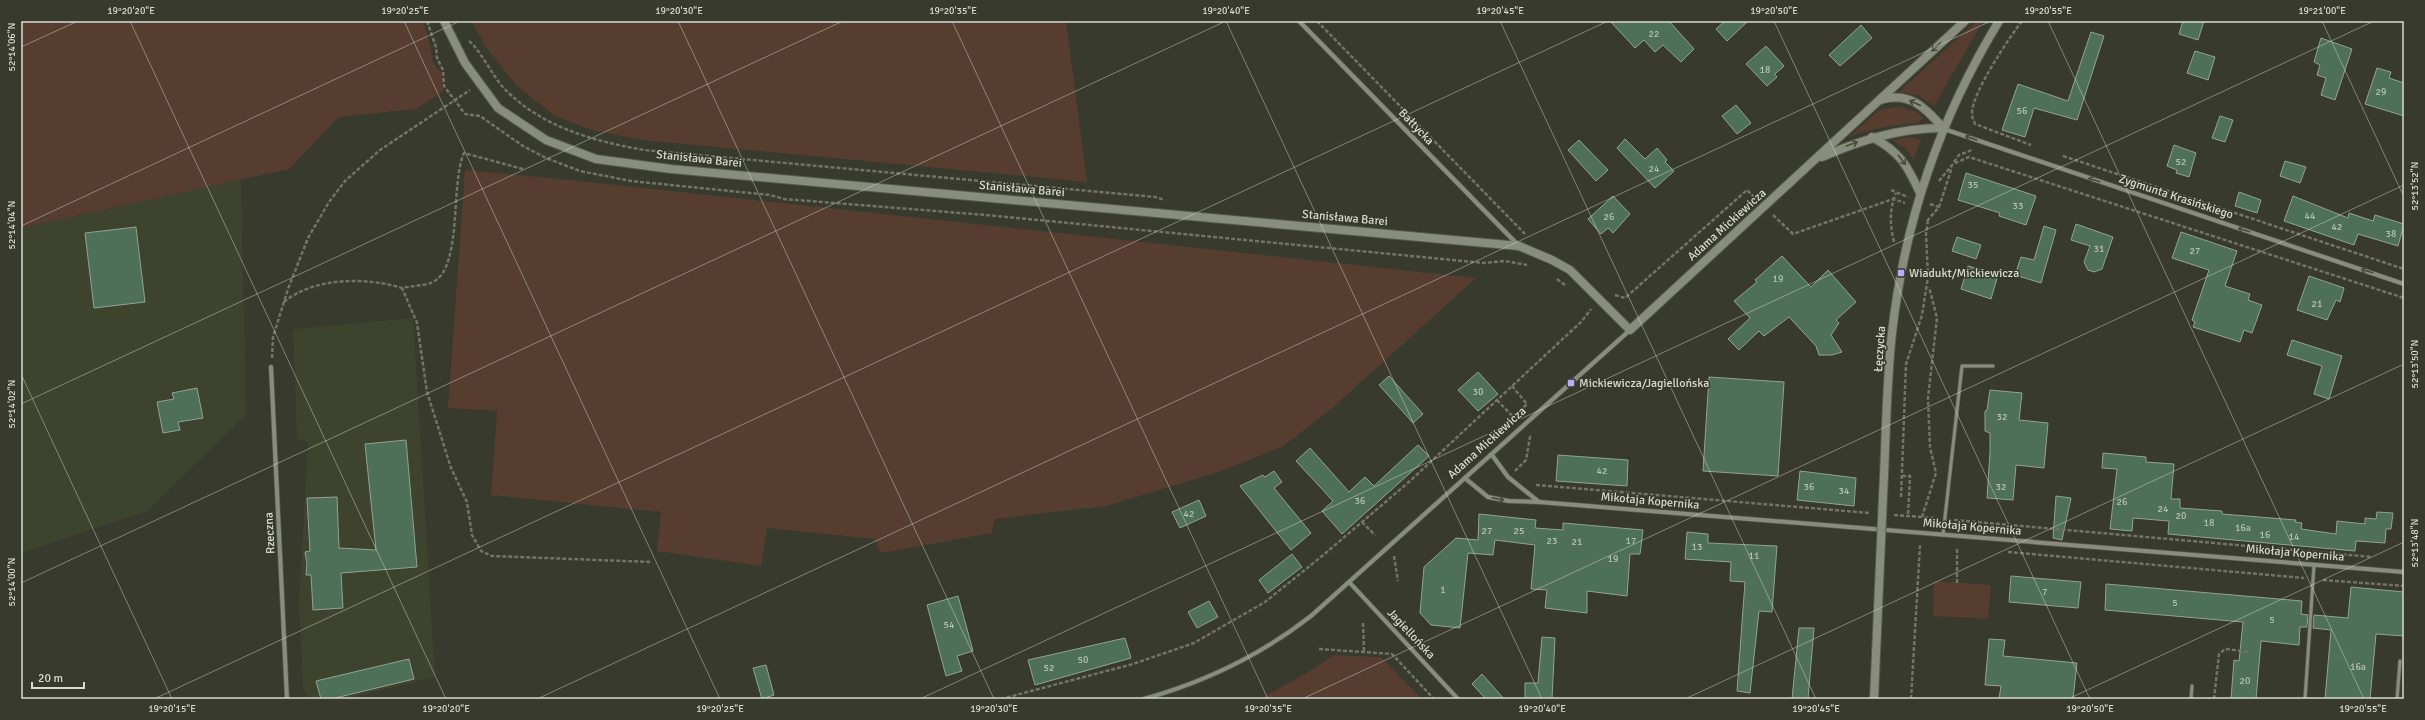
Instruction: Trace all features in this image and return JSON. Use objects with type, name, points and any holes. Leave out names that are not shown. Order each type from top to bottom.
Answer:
[{"type":"street","name":"Stanisława Barei","points":[[444,21],[465,63],[498,108],[546,140],[596,159],[671,169],[1519,246],[1552,260],[1570,270],[1630,330]]},
{"type":"street","name":"Bałtycka","points":[[1299,21],[1519,246]]},
{"type":"street","name":"Adama Mickiewicza","points":[[1144,699],[1186,687],[1244,660],[1292,631],[1350,583],[1466,479],[1764,208],[1877,101],[1965,21]]},
{"type":"street","name":"Łęczycka","points":[[1874,699],[1892,334],[1911,229],[1916,206],[1942,128],[1974,62],[1999,21]]},
{"type":"street","points":[[1877,101],[1899,97],[1912,101],[1927,108],[1942,128]]},
{"type":"street","name":"Adama Mickiewicza","points":[[1816,159],[1872,137],[1899,131],[1942,128]]},
{"type":"street","name":"Zygmunta Krasińskiego","points":[[1942,128],[2404,284]]},
{"type":"street","points":[[1872,137],[1890,146],[1902,158],[1920,193]]},
{"type":"street","name":"Rzeczna","points":[[271,366],[287,699]]},
{"type":"street","points":[[1492,455],[1508,477],[1539,502]]},
{"type":"street","name":"Mikołaja Kopernika","points":[[1466,479],[1488,497],[1509,502],[1539,502],[2404,572]]},
{"type":"street","name":"Jagiellońska","points":[[1350,583],[1458,699]]},
{"type":"lane","points":[[1944,535],[1962,366],[1993,366]]},
{"type":"lane","points":[[2305,699],[2314,565]]},
{"type":"lane","points":[[2397,699],[2400,661]]},
{"type":"lane","points":[[2191,699],[2192,686]]},
{"type":"path","points":[[1316,21],[1528,238],[1508,236]]},
{"type":"path","points":[[2022,21],[1998,56],[1973,103],[1971,114],[1976,124],[2038,148]]},
{"type":"path","points":[[466,39],[471,42],[502,86],[536,114],[571,132],[601,142],[644,150],[1154,197],[1170,202]]},
{"type":"path","points":[[271,366],[273,337],[284,303],[308,238],[329,202],[345,181],[380,150],[480,84]]},
{"type":"path","points":[[1939,182],[1959,155],[1974,149],[1980,135],[1984,133],[1999,138]]},
{"type":"path","points":[[284,303],[295,293],[337,283],[362,281],[387,283],[402,288],[433,282],[441,274],[448,261],[452,244],[458,166],[464,154],[523,169]]},
{"type":"path","points":[[2059,155],[2404,269]]},
{"type":"path","points":[[1911,229],[1928,220],[1939,207],[1953,164],[1969,157],[2404,298]]},
{"type":"path","points":[[1001,699],[1133,664],[1194,643],[1265,602],[1410,481],[1582,321],[1599,298],[1609,290],[1615,296],[1625,298],[1747,190],[1764,208],[1793,234],[1894,199],[1916,206]]},
{"type":"path","points":[[1896,193],[1890,227],[1896,250]]},
{"type":"path","points":[[1902,497],[1906,364],[1922,315],[1926,292],[1928,264],[1926,234],[1934,197]]},
{"type":"path","points":[[1922,517],[1936,473],[1930,447],[1928,398],[1937,318],[1929,287]]},
{"type":"path","points":[[402,288],[419,332],[421,361],[427,392],[451,468],[467,502],[472,535],[481,551],[492,556],[651,562]]},
{"type":"path","points":[[1512,386],[1527,404],[1513,417]]},
{"type":"path","points":[[1902,476],[1910,476],[1908,516]]},
{"type":"path","points":[[1362,522],[1375,536]]},
{"type":"path","points":[[1911,699],[1920,545]]},
{"type":"path","points":[[1957,583],[1958,548]]},
{"type":"path","points":[[1394,556],[1398,581]]},
{"type":"path","points":[[1363,623],[1364,652]]},
{"type":"path","points":[[1319,649],[1392,654],[1434,699]]},
{"type":"path","points":[[2214,699],[2219,654],[2225,650],[2250,652]]},
{"type":"shaded area","points":[[21,21],[423,21],[431,48],[432,61],[442,74],[443,91],[416,109],[339,117],[289,169],[21,228]]},
{"type":"shaded area","points":[[471,21],[1066,21],[1087,182],[642,140],[592,130],[555,116],[516,85],[486,47]]},
{"type":"shaded area","points":[[1977,21],[1983,21],[1934,106],[1918,95],[1899,92]]},
{"type":"shaded area","points":[[1899,106],[1917,112],[1923,118],[1918,123],[1883,127],[1849,137],[1879,110]]},
{"type":"shaded area","points":[[1912,137],[1921,140],[1913,160],[1906,149],[1892,140]]},
{"type":"shaded area","points":[[465,170],[580,181],[1476,278],[1329,411],[1282,447],[1219,472],[1106,506],[995,519],[992,533],[881,553],[874,539],[767,528],[761,566],[657,551],[661,512],[491,495],[497,411],[448,408]]},
{"type":"shaded area","points":[[241,179],[246,415],[147,511],[21,553],[21,228]]},
{"type":"shaded area","points":[[413,318],[435,677],[346,699],[309,699],[303,687],[299,602],[308,442],[297,439],[293,329]]},
{"type":"shaded area","points":[[1934,581],[1991,585],[1988,619],[1933,616]]},
{"type":"shaded area","points":[[1334,655],[1381,657],[1422,699],[1260,699],[1310,671]]},
{"type":"building","points":[[1610,21],[1669,21],[1694,49],[1681,62],[1663,45],[1655,52],[1644,40],[1635,48]]},
{"type":"building","points":[[1725,21],[1748,21],[1727,41],[1716,29]]},
{"type":"building","points":[[2183,21],[2204,21],[2198,40],[2179,34]]},
{"type":"building","points":[[1861,25],[1872,38],[1840,66],[1829,55]]},
{"type":"building","points":[[2091,32],[2104,36],[2077,120],[2034,108],[2025,137],[2002,130],[2018,84],[2068,101]]},
{"type":"building","points":[[2321,38],[2352,49],[2335,100],[2321,95],[2326,78],[2317,75],[2320,65],[2314,62]]},
{"type":"building","points":[[1766,46],[1784,66],[1775,74],[1777,77],[1767,86],[1746,64]]},
{"type":"building","points":[[2195,51],[2215,57],[2208,80],[2187,73]]},
{"type":"building","points":[[2377,68],[2391,72],[2389,78],[2404,83],[2404,116],[2365,104]]},
{"type":"building","points":[[1736,105],[1751,123],[1737,134],[1722,116]]},
{"type":"building","points":[[2220,116],[2233,120],[2225,142],[2212,138]]},
{"type":"building","points":[[1625,139],[1645,159],[1657,148],[1667,160],[1665,162],[1674,171],[1655,188],[1617,148]]},
{"type":"building","points":[[1579,140],[1608,170],[1596,181],[1568,150]]},
{"type":"building","points":[[2174,145],[2196,153],[2189,177],[2176,173],[2177,170],[2167,166]]},
{"type":"building","points":[[2285,161],[2306,167],[2300,183],[2280,176]]},
{"type":"building","points":[[1966,173],[2036,196],[2026,225],[1999,216],[2000,213],[1958,200]]},
{"type":"building","points":[[2239,192],[2261,200],[2257,213],[2235,206]]},
{"type":"building","points":[[1613,196],[1630,214],[1613,233],[1608,228],[1601,234],[1588,219]]},
{"type":"building","points":[[2293,196],[2348,218],[2349,213],[2373,221],[2375,215],[2404,224],[2398,246],[2358,234],[2354,245],[2284,221]]},
{"type":"building","points":[[2076,224],[2113,237],[2102,269],[2094,272],[2088,270],[2084,262],[2090,246],[2071,240]]},
{"type":"building","points":[[2044,226],[2056,230],[2041,283],[2015,275],[2021,257],[2034,260]]},
{"type":"building","points":[[136,227],[145,302],[94,308],[85,233]]},
{"type":"building","points":[[2181,232],[2237,251],[2225,286],[2250,294],[2248,300],[2262,305],[2252,333],[2244,330],[2240,342],[2193,327],[2195,322],[2192,320],[2209,270],[2172,258]]},
{"type":"building","points":[[1957,237],[1981,245],[1976,259],[1952,251]]},
{"type":"building","points":[[1782,256],[1811,287],[1828,270],[1856,302],[1836,320],[1839,323],[1831,335],[1842,352],[1832,355],[1819,355],[1816,346],[1789,317],[1764,336],[1759,331],[1739,350],[1728,339],[1750,318],[1734,301],[1757,282],[1755,280]]},
{"type":"building","points":[[1968,266],[1998,275],[1991,299],[1961,289]]},
{"type":"building","points":[[2309,276],[2344,288],[2340,302],[2336,300],[2327,320],[2297,310]]},
{"type":"building","points":[[2292,340],[2342,356],[2329,399],[2314,394],[2322,366],[2287,355]]},
{"type":"building","points":[[1478,372],[1498,394],[1478,411],[1458,390]]},
{"type":"building","points":[[1389,376],[1423,414],[1413,423],[1379,385]]},
{"type":"building","points":[[1709,377],[1784,382],[1778,476],[1703,471]]},
{"type":"building","points":[[197,388],[203,418],[178,422],[180,430],[163,433],[157,402],[174,399],[172,393]]},
{"type":"building","points":[[1990,390],[2022,393],[2019,420],[2048,423],[2044,468],[2016,465],[2013,500],[1987,498],[1990,433],[1985,431],[1985,411],[1987,410]]},
{"type":"building","points":[[406,440],[417,567],[341,573],[343,608],[313,610],[311,575],[306,575],[307,564],[305,552],[310,551],[307,498],[337,497],[339,548],[376,550],[365,444]]},
{"type":"building","points":[[1418,445],[1429,456],[1342,534],[1322,511],[1333,501],[1296,461],[1310,448],[1349,492],[1365,477],[1374,486]]},
{"type":"building","points":[[2103,453],[2146,457],[2146,462],[2174,464],[2171,499],[2180,499],[2180,508],[2222,511],[2222,514],[2296,520],[2295,522],[2302,523],[2301,529],[2336,534],[2337,521],[2365,524],[2365,518],[2376,519],[2377,512],[2393,513],[2391,529],[2386,529],[2385,543],[2356,541],[2355,551],[2168,534],[2169,521],[2133,518],[2132,531],[2110,529],[2117,469],[2102,468]]},
{"type":"building","points":[[1558,455],[1628,460],[1627,486],[1556,481]]},
{"type":"building","points":[[1274,471],[1282,482],[1274,488],[1311,533],[1291,550],[1240,486],[1263,475],[1265,477]]},
{"type":"building","points":[[1800,471],[1856,478],[1854,506],[1797,500]]},
{"type":"building","points":[[2056,496],[2071,498],[2062,540],[2053,538]]},
{"type":"building","points":[[1199,500],[1206,516],[1180,528],[1172,512]]},
{"type":"building","points":[[1479,514],[1536,520],[1535,528],[1563,530],[1563,523],[1643,530],[1640,554],[1630,554],[1627,596],[1587,591],[1587,613],[1545,608],[1547,590],[1531,589],[1535,545],[1495,540],[1493,555],[1468,553],[1460,628],[1431,625],[1420,613],[1424,567],[1456,538],[1478,540]]},
{"type":"building","points":[[1687,532],[1708,534],[1708,543],[1777,546],[1772,612],[1759,611],[1750,693],[1737,691],[1745,582],[1730,581],[1731,562],[1685,559]]},
{"type":"building","points":[[1292,554],[1302,567],[1268,593],[1259,580]]},
{"type":"building","points":[[2011,576],[2081,582],[2078,608],[2009,602]]},
{"type":"building","points":[[2106,584],[2302,601],[2301,614],[2308,615],[2307,627],[2300,627],[2299,645],[2261,641],[2256,699],[2231,699],[2234,660],[2239,661],[2243,622],[2105,610]]},
{"type":"building","points":[[2351,587],[2404,592],[2404,636],[2376,634],[2370,699],[2325,699],[2331,630],[2313,628],[2314,615],[2348,618]]},
{"type":"building","points":[[958,596],[973,651],[957,656],[962,671],[946,676],[927,605]]},
{"type":"building","points":[[1209,601],[1218,617],[1197,628],[1188,612]]},
{"type":"building","points":[[1799,628],[1814,628],[1808,699],[1792,699]]},
{"type":"building","points":[[1542,637],[1555,638],[1552,699],[1525,699],[1525,683],[1538,683]]},
{"type":"building","points":[[1125,638],[1131,658],[1035,685],[1028,660]]},
{"type":"building","points":[[1989,639],[2005,640],[2003,656],[2077,663],[2073,699],[1999,699],[2001,686],[1985,685]]},
{"type":"building","points":[[409,659],[414,679],[331,699],[321,699],[316,681]]},
{"type":"building","points":[[766,665],[774,695],[762,699],[753,668]]},
{"type":"building","points":[[1482,674],[1504,699],[1486,699],[1472,684]]},
{"type":"place","name":"Wiadukt/Mickiewicza","points":[[1901,273]]},
{"type":"place","name":"Mickiewicza/Jagiellońska","points":[[1571,383]]}]
